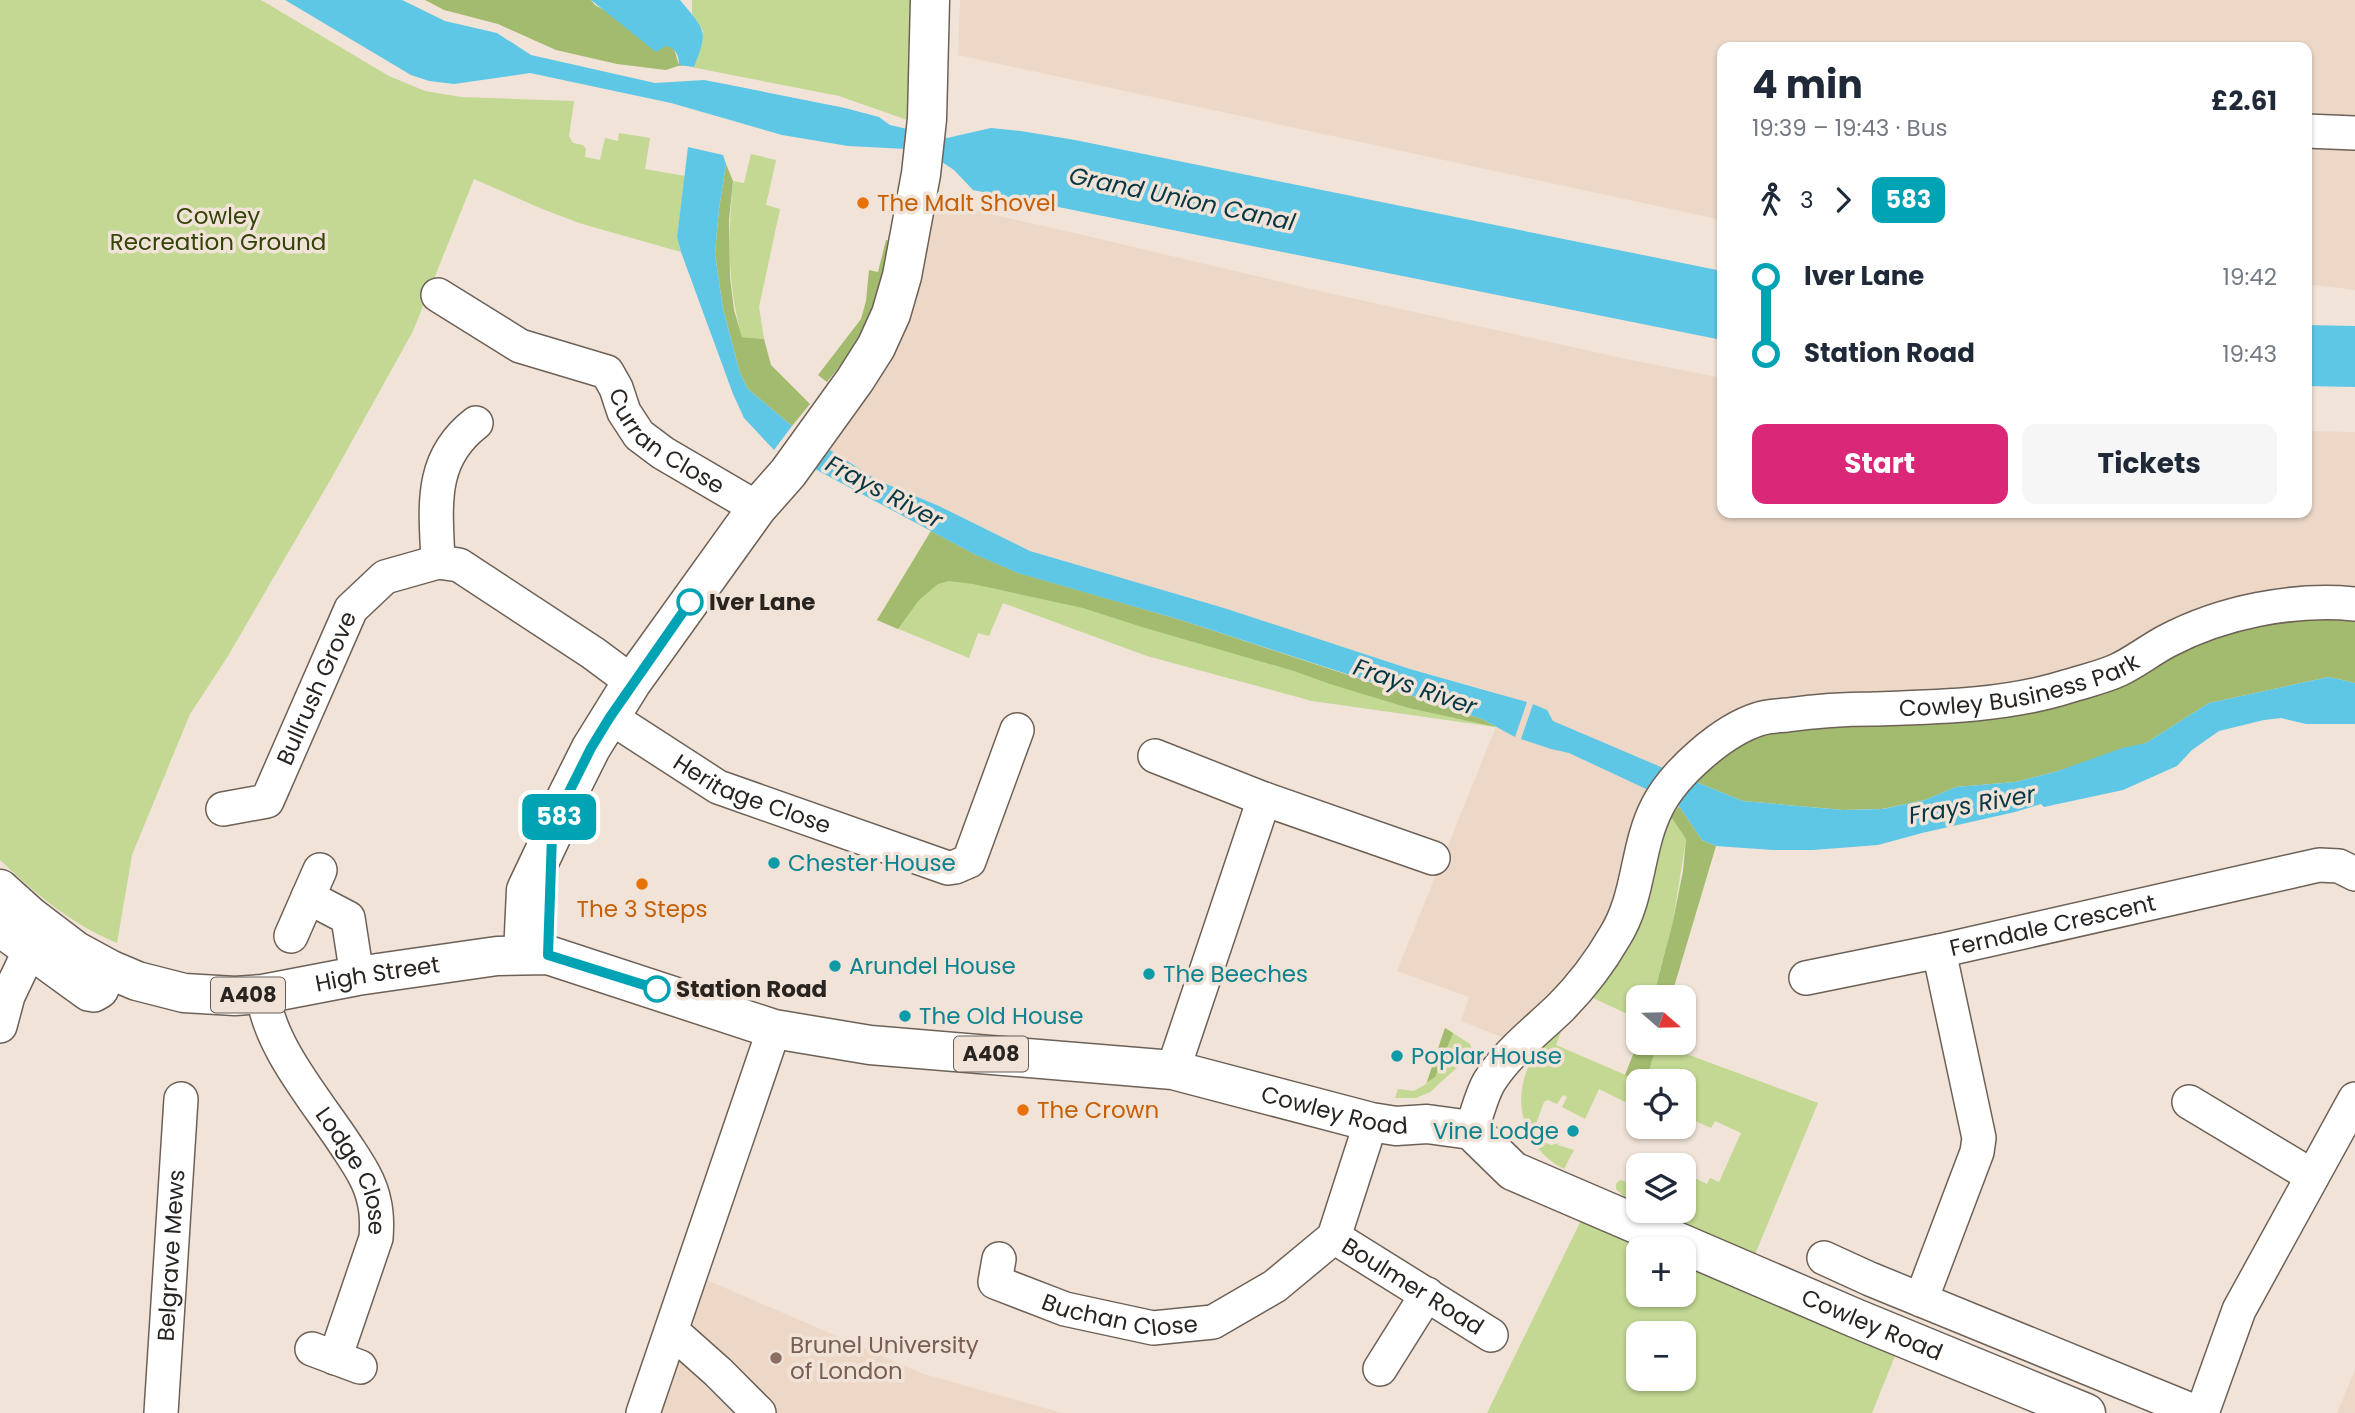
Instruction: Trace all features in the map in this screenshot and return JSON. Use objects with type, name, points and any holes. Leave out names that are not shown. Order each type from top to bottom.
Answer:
[{"type":"main road","points":[[536,955],[552,835],[566,798],[591,748],[632,682],[757,508],[788,472],[855,380],[876,347],[891,314],[902,276],[921,174],[927,119],[930,0]]},
{"type":"main road","name":"High Street","points":[[0,889],[67,944],[111,970],[137,981],[184,993],[263,994],[357,976],[497,956],[536,955],[774,1029]]},
{"type":"main road","name":"Cowley Road","points":[[774,1029],[870,1045],[1173,1070],[1371,1122],[1395,1126],[1427,1124],[1471,1130],[1513,1171],[1855,1318],[2086,1413]]},
{"type":"street","points":[[2312,131],[2355,133]]},
{"type":"street","name":"Curran Close","points":[[438,295],[520,346],[620,367],[616,388],[624,412],[639,435],[663,453],[757,508]]},
{"type":"street","points":[[476,423],[457,442],[441,469],[435,505],[438,562],[459,565],[583,646],[632,682]]},
{"type":"street","name":"Bullrush Grove","points":[[223,809],[267,801],[351,609],[385,577],[438,562]]},
{"type":"street","name":"Cowley Business Park","points":[[1471,1130],[1488,1084],[1499,1069],[1515,1049],[1571,997],[1617,934],[1632,899],[1645,841],[1657,806],[1685,768],[1721,739],[1758,719],[1831,709],[1912,708],[2023,698],[2068,687],[2118,670],[2168,640],[2203,625],[2241,614],[2298,604],[2355,604]]},
{"type":"street","name":"Heritage Close","points":[[610,717],[718,787],[948,868],[969,862],[1017,730]]},
{"type":"street","points":[[1155,757],[1264,799],[1433,858]]},
{"type":"street","points":[[1173,1070],[1264,799]]},
{"type":"street","name":"Ferndale Crescent","points":[[1921,1300],[1977,1152],[1979,1139],[1939,951],[2319,864],[2339,866],[2355,874]]},
{"type":"street","points":[[290,936],[314,883],[348,918],[357,976]]},
{"type":"street","points":[[0,929],[88,994],[94,995],[101,991],[111,970]]},
{"type":"street","points":[[1806,978],[1939,951]]},
{"type":"street","points":[[0,1026],[8,996],[29,952]]},
{"type":"street","name":"Lodge Close","points":[[263,994],[268,1023],[284,1052],[360,1167],[374,1198],[376,1238],[336,1358]]},
{"type":"street","points":[[643,1413],[673,1332],[774,1029]]},
{"type":"street","name":"Belgrave Mews","points":[[161,1413],[181,1099]]},
{"type":"street","points":[[2200,1413],[2239,1310],[2355,1099]]},
{"type":"street","points":[[2189,1102],[2312,1176]]},
{"type":"street","points":[[1334,1237],[1371,1122]]},
{"type":"street","name":"Buchan Close","points":[[999,1259],[995,1282],[1065,1309],[1153,1328],[1213,1322],[1275,1286],[1334,1237]]},
{"type":"street","name":"Boulmer Road","points":[[1334,1237],[1491,1335]]},
{"type":"street","name":"Cowley Road","points":[[1824,1258],[2200,1413]]},
{"type":"street","points":[[1855,1318],[1870,1279]]},
{"type":"street","points":[[1380,1369],[1427,1294]]},
{"type":"street","points":[[673,1332],[759,1413]]},
{"type":"shaded area","points":[[960,0],[2355,0],[2355,290],[2312,285],[2312,42],[1717,42],[1717,219],[958,55]]},
{"type":"shaded area","points":[[926,200],[1315,290],[1717,377],[1717,518],[2312,518],[2312,431],[2355,432],[2355,614],[2129,672],[1761,732],[1668,813],[1649,880],[1517,1043],[1461,1021],[1469,997],[1397,971],[1496,727],[1504,695],[1410,669],[1224,608],[1030,551],[939,506],[877,480],[815,442]]},
{"type":"shaded area","name":"Brunel University of London","points":[[700,1277],[924,1374],[1062,1413],[643,1413]]},
{"type":"shaded area","points":[[2355,1370],[2355,1413],[2337,1413]]},
{"type":"green space","name":"Cowley Recreation Ground","points":[[0,0],[261,0],[389,76],[425,91],[461,97],[574,101],[569,136],[573,143],[583,145],[586,149],[585,157],[600,160],[605,138],[618,141],[619,133],[650,138],[645,169],[685,176],[677,237],[681,252],[579,223],[474,179],[413,331],[228,656],[190,714],[132,855],[117,943],[84,927],[55,907],[0,860]]},
{"type":"green space","points":[[425,0],[591,0],[595,5],[674,49],[679,65],[686,66],[666,70],[617,64],[556,50],[498,24],[444,10]]},
{"type":"green space","points":[[692,0],[918,0],[913,122],[839,96],[686,66],[694,67],[703,31],[692,14]]},
{"type":"green space","points":[[751,154],[776,160],[766,205],[780,209],[759,307],[764,339],[742,337],[731,279],[730,221],[733,181],[744,183]]},
{"type":"green space","points":[[726,164],[733,181],[729,220],[730,277],[734,310],[742,337],[764,339],[771,365],[810,404],[792,426],[748,389],[740,373],[723,309],[715,254]]},
{"type":"green space","points":[[886,240],[892,241],[867,332],[827,382],[818,375],[861,319],[869,270],[878,272]]},
{"type":"green space","points":[[931,531],[974,554],[1482,719],[1496,727],[1312,701],[1147,656],[1003,603],[989,636],[978,633],[969,658],[877,620]]},
{"type":"green space","points":[[931,531],[1018,573],[1181,620],[1482,719],[1496,727],[1409,708],[1083,608],[973,584],[949,581],[938,584],[919,600],[898,629],[877,620]]},
{"type":"green space","points":[[2355,614],[2355,683],[2329,677],[2209,703],[2146,743],[2015,782],[1956,787],[1925,800],[1882,809],[1843,810],[1743,801],[1691,780],[1706,765],[1761,732],[1912,720],[2179,648],[2264,621]]},
{"type":"green space","points":[[1679,806],[1702,840],[1716,846],[1675,985],[1656,985],[1673,921],[1686,839],[1671,817]]},
{"type":"green space","points":[[1668,813],[1686,839],[1673,921],[1656,985],[1626,985],[1626,1013],[1589,996]]},
{"type":"green space","points":[[1445,1028],[1470,1044],[1473,1050],[1471,1055],[1430,1092],[1416,1098],[1395,1098],[1398,1089],[1414,1091],[1426,1084]]},
{"type":"green space","points":[[1445,1028],[1453,1033],[1435,1077],[1427,1082]]},
{"type":"green space","points":[[1561,1032],[1556,1045],[1626,1075],[1625,1102],[1599,1089],[1585,1119],[1562,1107],[1567,1097],[1563,1095],[1557,1104],[1548,1100],[1544,1102],[1534,1129],[1540,1140],[1551,1145],[1559,1143],[1558,1145],[1574,1150],[1564,1169],[1546,1156],[1532,1140],[1524,1121],[1521,1101],[1523,1081],[1531,1062],[1543,1045]]},
{"type":"green space","points":[[1633,1055],[1654,1055],[1650,1069],[1627,1069]]},
{"type":"green space","points":[[1654,1055],[1689,1055],[1818,1103],[1753,1259],[1668,1223],[1696,1223],[1696,1179],[1707,1184],[1710,1178],[1719,1182],[1741,1133],[1715,1121],[1711,1128],[1696,1121],[1696,1069],[1650,1069]]},
{"type":"green space","points":[[1620,1180],[1626,1182],[1626,1199],[1616,1189]]},
{"type":"green space","points":[[1589,1204],[1626,1220],[1626,1223],[1632,1223],[1664,1237],[1626,1237],[1626,1307],[1696,1307],[1696,1251],[1901,1341],[1872,1413],[1487,1413]]},
{"type":"water","name":"Grand Union Canal","points":[[285,0],[402,0],[445,21],[497,33],[531,55],[655,83],[704,80],[845,108],[879,117],[890,125],[947,138],[991,128],[1075,140],[1717,270],[1717,339],[973,190],[954,170],[942,162],[906,149],[848,146],[782,135],[671,103],[530,73],[454,84],[429,81],[411,75]]},
{"type":"water","points":[[591,0],[680,0],[702,31],[702,45],[694,67],[679,65],[676,53],[669,47],[656,52]]},
{"type":"water","points":[[688,147],[723,155],[726,164],[715,254],[723,309],[740,373],[748,389],[792,426],[774,450],[744,418],[681,252],[677,237]]},
{"type":"water","points":[[2312,325],[2355,326],[2355,387],[2312,386]]},
{"type":"water","name":"Frays River","points":[[830,450],[877,480],[939,506],[1030,551],[1224,608],[1410,669],[1527,702],[1515,737],[1482,719],[1356,677],[1181,620],[1018,573],[974,554],[815,469]]},
{"type":"water","name":"Frays River","points":[[2329,677],[2355,683],[2355,724],[2306,724],[2281,718],[2219,731],[2192,750],[2177,766],[2123,790],[2044,807],[2041,804],[1878,845],[1813,850],[1716,846],[1702,840],[1679,806],[1670,800],[1686,778],[1743,801],[1843,810],[1883,809],[1925,800],[1956,787],[2015,782],[2058,771],[2122,748],[2146,743],[2209,703]]},
{"type":"water","points":[[1533,704],[1547,710],[1553,721],[1675,773],[1659,795],[1569,753],[1521,739]]},
{"type":"bus line","name":"583","points":[[657,989],[548,955],[552,835],[566,798],[591,748],[632,682],[690,602]]},
{"type":"place","name":"The Malt Shovel","points":[[863,203]]},
{"type":"place","name":"Iver Lane","points":[[690,602]]},
{"type":"place","name":"Chester House","points":[[774,863]]},
{"type":"place","name":"The 3 Steps","points":[[642,884]]},
{"type":"place","name":"Arundel House","points":[[835,966]]},
{"type":"place","name":"The Beeches","points":[[1149,974]]},
{"type":"place","name":"Station Road","points":[[657,989]]},
{"type":"place","name":"The Old House","points":[[905,1016]]},
{"type":"place","name":"Poplar House","points":[[1397,1056]]},
{"type":"place","name":"The Crown","points":[[1023,1110]]},
{"type":"place","name":"Vine Lodge","points":[[1573,1131]]},
{"type":"place","name":"Brunel University of London","points":[[776,1358]]}]
